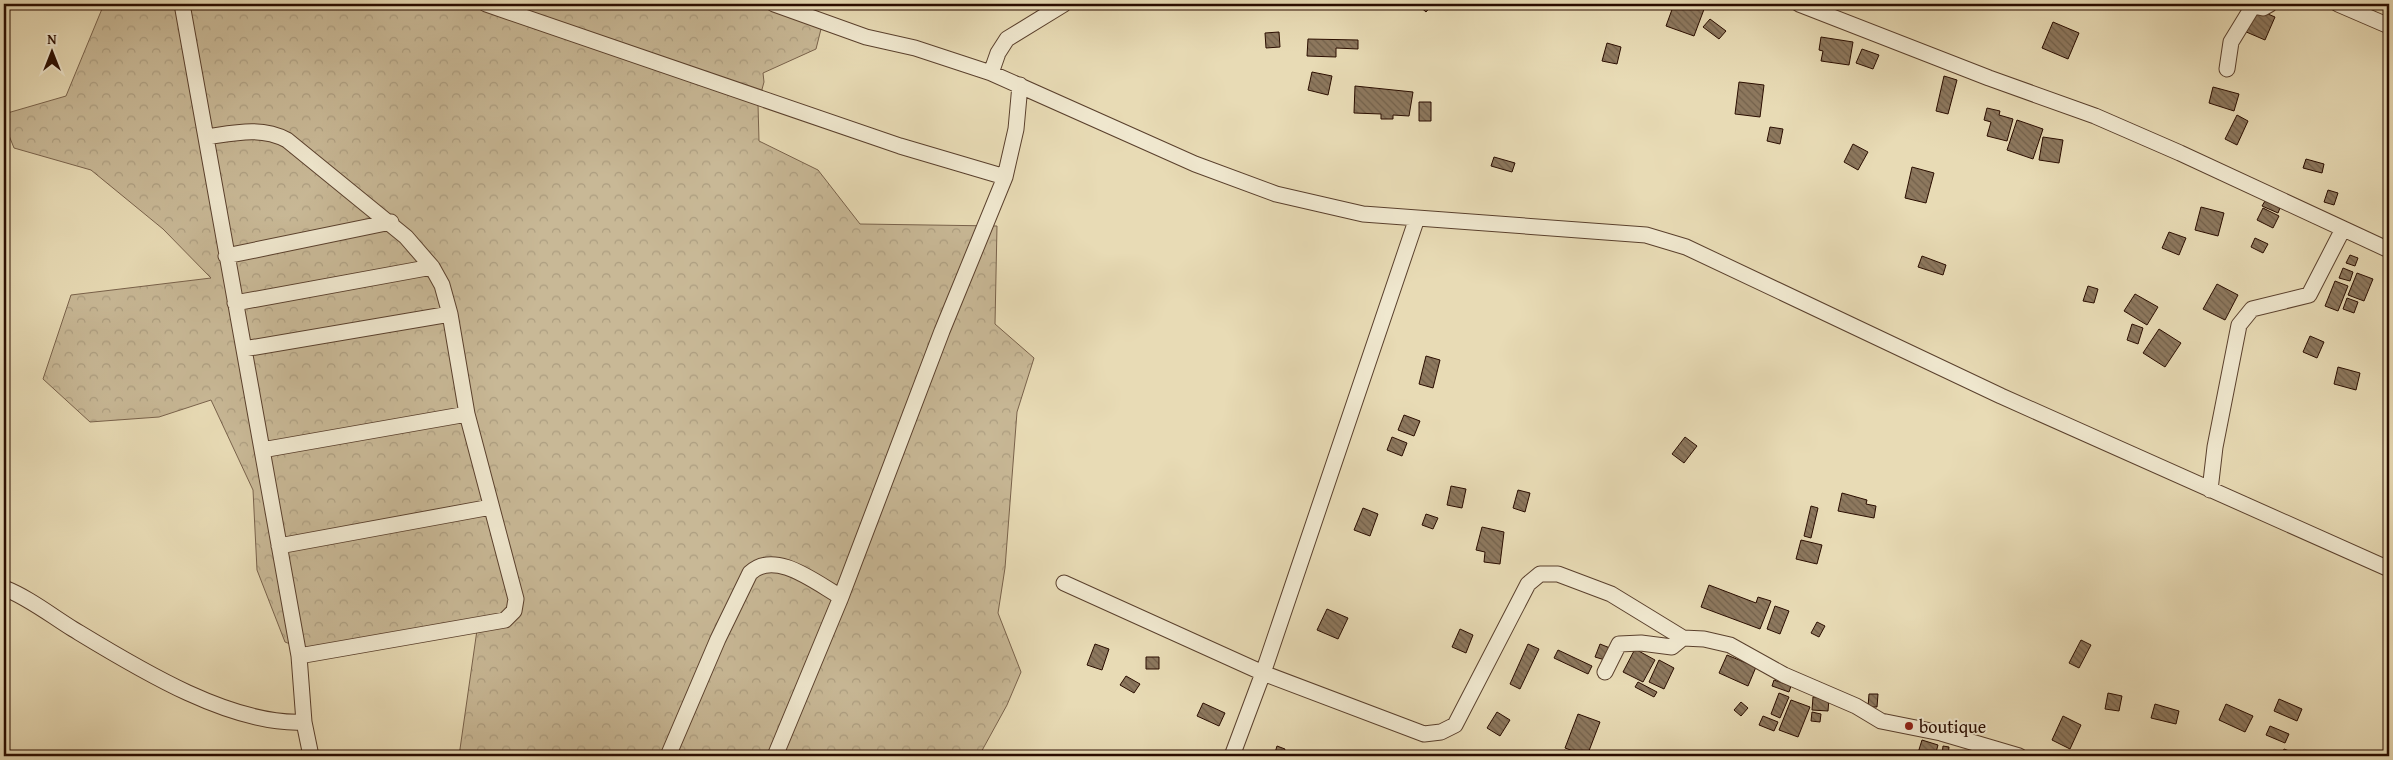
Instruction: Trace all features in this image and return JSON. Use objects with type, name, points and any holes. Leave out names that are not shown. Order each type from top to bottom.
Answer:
[{"type":"street","points":[[182,4],[299,656],[304,722],[311,756]]},
{"type":"street","points":[[486,4],[900,146],[1005,177]]},
{"type":"street","points":[[774,4],[866,37],[915,48],[991,73],[1020,84],[1195,164],[1276,194],[1363,214],[1646,235],[1686,247],[2001,396],[2389,569]]},
{"type":"street","points":[[991,73],[998,53],[1007,39],[1064,4]]},
{"type":"street","points":[[1799,4],[1989,78],[2095,116],[2344,229],[2386,245]]},
{"type":"street","points":[[2226,69],[2230,42],[2247,13],[2253,6],[2263,8],[2270,4]]},
{"type":"street","points":[[2338,4],[2389,26]]},
{"type":"street","points":[[775,756],[841,596],[942,331],[1005,177],[1016,129],[1020,84]]},
{"type":"street","points":[[206,137],[255,131],[277,135],[296,147],[390,222],[432,266],[442,284],[450,314],[467,414],[516,599],[514,611],[506,620],[299,656]]},
{"type":"street","points":[[1232,756],[1263,673],[1417,218]]},
{"type":"street","points":[[226,256],[390,222]]},
{"type":"street","points":[[2210,490],[2215,446],[2239,325],[2252,309],[2308,295],[2344,229]]},
{"type":"street","points":[[235,303],[432,266]]},
{"type":"street","points":[[244,349],[450,314]]},
{"type":"street","points":[[262,450],[467,414]]},
{"type":"street","points":[[279,546],[491,507]]},
{"type":"street","points":[[668,756],[718,639],[750,573],[757,567],[767,563],[782,564],[841,596]]},
{"type":"street","points":[[1064,583],[1263,673],[1424,734],[1440,732],[1455,725],[1528,584],[1540,574],[1558,574],[1611,594],[1683,638],[1704,639],[1730,645],[1784,675],[1882,718],[1941,733],[1980,750],[2020,756]]},
{"type":"street","points":[[4,588],[24,596],[111,652],[173,686],[243,714],[284,723],[304,722]]},
{"type":"street","points":[[1605,672],[1619,644],[1641,643],[1672,647],[1683,638]]},
{"type":"green space","points":[[104,4],[748,4],[792,14],[822,25],[816,49],[763,73],[764,82],[758,104],[759,141],[818,170],[860,224],[997,226],[995,324],[1034,358],[1017,412],[1005,568],[998,613],[1021,672],[1007,705],[979,756],[459,756],[477,630],[326,658],[285,642],[257,570],[253,490],[211,400],[159,417],[90,422],[43,379],[71,295],[211,278],[163,229],[91,170],[14,148],[4,123],[4,114],[66,96]]},
{"type":"building","points":[[1417,4],[1433,4],[1426,12]]},
{"type":"building","points":[[1674,4],[1706,4],[1694,36],[1666,26]]},
{"type":"building","points":[[2254,8],[2275,17],[2265,40],[2244,31]]},
{"type":"building","points":[[1710,19],[1726,31],[1719,39],[1703,27]]},
{"type":"building","points":[[2053,22],[2079,33],[2068,59],[2042,48]]},
{"type":"building","points":[[1279,32],[1280,47],[1266,48],[1265,33]]},
{"type":"building","points":[[1821,37],[1853,42],[1849,65],[1821,61],[1823,51],[1819,50]]},
{"type":"building","points":[[1308,39],[1358,40],[1358,49],[1336,48],[1336,57],[1307,56]]},
{"type":"building","points":[[1607,43],[1621,47],[1617,64],[1602,61]]},
{"type":"building","points":[[1862,49],[1879,55],[1873,69],[1856,63]]},
{"type":"building","points":[[1312,72],[1332,76],[1328,95],[1308,90]]},
{"type":"building","points":[[1944,76],[1957,80],[1948,114],[1936,111]]},
{"type":"building","points":[[1739,82],[1764,85],[1760,117],[1735,114]]},
{"type":"building","points":[[1355,86],[1413,92],[1409,116],[1393,115],[1393,119],[1381,119],[1381,114],[1354,113]]},
{"type":"building","points":[[2213,87],[2239,94],[2234,111],[2209,103]]},
{"type":"building","points":[[1419,102],[1431,102],[1431,121],[1419,121]]},
{"type":"building","points":[[1987,108],[2000,111],[1999,115],[2013,119],[2007,141],[1987,136],[1991,122],[1984,120]]},
{"type":"building","points":[[2237,115],[2248,121],[2237,145],[2225,139]]},
{"type":"building","points":[[2017,120],[2043,129],[2033,159],[2007,150]]},
{"type":"building","points":[[1770,127],[1783,129],[1780,144],[1767,141]]},
{"type":"building","points":[[2043,137],[2063,140],[2059,163],[2039,160]]},
{"type":"building","points":[[1853,144],[1868,152],[1858,170],[1844,162]]},
{"type":"building","points":[[1494,157],[1515,163],[1512,172],[1491,166]]},
{"type":"building","points":[[2306,159],[2324,164],[2322,173],[2303,168]]},
{"type":"building","points":[[1912,167],[1934,173],[1926,203],[1905,198]]},
{"type":"building","points":[[2328,190],[2338,193],[2334,205],[2324,202]]},
{"type":"building","points":[[2265,201],[2280,208],[2278,213],[2262,206]]},
{"type":"building","points":[[2201,207],[2224,213],[2218,236],[2195,230]]},
{"type":"building","points":[[2263,208],[2279,216],[2273,228],[2257,220]]},
{"type":"building","points":[[2169,232],[2186,238],[2179,255],[2162,248]]},
{"type":"building","points":[[2255,238],[2268,244],[2263,253],[2251,247]]},
{"type":"building","points":[[2350,255],[2358,258],[2355,266],[2346,263]]},
{"type":"building","points":[[1922,256],[1946,265],[1943,275],[1918,267]]},
{"type":"building","points":[[2343,268],[2353,272],[2350,281],[2339,278]]},
{"type":"building","points":[[2357,273],[2373,279],[2364,301],[2348,295]]},
{"type":"building","points":[[2335,281],[2348,286],[2338,311],[2325,306]]},
{"type":"building","points":[[2217,284],[2238,295],[2225,320],[2203,309]]},
{"type":"building","points":[[2088,286],[2098,289],[2094,303],[2083,301]]},
{"type":"building","points":[[2135,294],[2158,307],[2147,325],[2124,311]]},
{"type":"building","points":[[2347,298],[2358,302],[2354,313],[2343,309]]},
{"type":"building","points":[[2132,324],[2143,328],[2138,344],[2127,340]]},
{"type":"building","points":[[2159,329],[2181,343],[2165,367],[2143,353]]},
{"type":"building","points":[[2310,336],[2324,342],[2317,358],[2303,352]]},
{"type":"building","points":[[1426,356],[1440,360],[1433,388],[1419,384]]},
{"type":"building","points":[[2338,367],[2360,373],[2356,390],[2334,384]]},
{"type":"building","points":[[1404,415],[1420,421],[1414,436],[1398,430]]},
{"type":"building","points":[[1392,437],[1407,443],[1402,456],[1387,450]]},
{"type":"building","points":[[1685,437],[1697,446],[1684,463],[1672,454]]},
{"type":"building","points":[[1451,486],[1466,489],[1462,508],[1447,505]]},
{"type":"building","points":[[1518,490],[1530,493],[1525,512],[1513,508]]},
{"type":"building","points":[[1842,493],[1867,500],[1866,504],[1876,506],[1874,518],[1838,511]]},
{"type":"building","points":[[1811,506],[1818,508],[1811,538],[1804,536]]},
{"type":"building","points":[[1363,508],[1378,514],[1370,536],[1354,530]]},
{"type":"building","points":[[1426,514],[1438,518],[1433,529],[1422,525]]},
{"type":"building","points":[[1482,527],[1504,532],[1500,564],[1484,562],[1485,552],[1476,550]]},
{"type":"building","points":[[1801,540],[1822,545],[1817,564],[1796,559]]},
{"type":"building","points":[[1709,585],[1756,603],[1758,597],[1771,601],[1760,629],[1701,607]]},
{"type":"building","points":[[1775,606],[1789,611],[1780,634],[1767,629]]},
{"type":"building","points":[[1327,609],[1348,618],[1338,639],[1317,630]]},
{"type":"building","points":[[1817,622],[1825,626],[1819,637],[1811,633]]},
{"type":"building","points":[[1460,629],[1473,635],[1466,653],[1452,647]]},
{"type":"building","points":[[2081,640],[2091,645],[2079,668],[2069,663]]},
{"type":"building","points":[[1095,644],[1109,649],[1102,670],[1087,665]]},
{"type":"building","points":[[1528,644],[1539,649],[1520,689],[1510,684]]},
{"type":"building","points":[[1600,644],[1610,648],[1605,660],[1595,657]]},
{"type":"building","points":[[1635,649],[1655,660],[1643,682],[1623,672]]},
{"type":"building","points":[[1558,650],[1592,666],[1588,674],[1554,658]]},
{"type":"building","points":[[1727,655],[1756,667],[1748,686],[1719,673]]},
{"type":"building","points":[[1146,657],[1159,657],[1159,669],[1146,669]]},
{"type":"building","points":[[1659,660],[1674,668],[1664,689],[1649,682]]},
{"type":"building","points":[[1126,676],[1140,684],[1134,693],[1120,685]]},
{"type":"building","points":[[1774,680],[1791,686],[1789,692],[1772,686]]},
{"type":"building","points":[[1638,682],[1657,692],[1654,697],[1635,687]]},
{"type":"building","points":[[1779,693],[1789,697],[1780,718],[1771,714]]},
{"type":"building","points":[[2108,693],[2122,696],[2119,711],[2105,709]]},
{"type":"building","points":[[1869,694],[1878,694],[1877,707],[1868,707]]},
{"type":"building","points":[[1813,697],[1829,698],[1828,711],[1812,710]]},
{"type":"building","points":[[2279,699],[2302,709],[2297,721],[2274,711]]},
{"type":"building","points":[[1791,700],[1810,707],[1798,737],[1779,730]]},
{"type":"building","points":[[1741,702],[1748,708],[1741,716],[1734,710]]},
{"type":"building","points":[[1203,703],[1225,713],[1219,726],[1197,716]]},
{"type":"building","points":[[2155,704],[2179,711],[2176,724],[2151,718]]},
{"type":"building","points":[[2226,704],[2253,716],[2245,732],[2219,720]]},
{"type":"building","points":[[1497,712],[1510,720],[1500,736],[1487,728]]},
{"type":"building","points":[[1812,712],[1821,714],[1820,722],[1811,721]]},
{"type":"building","points":[[1578,714],[1600,722],[1587,756],[1565,748]]},
{"type":"building","points":[[1763,716],[1778,722],[1774,731],[1759,725]]},
{"type":"building","points":[[2063,716],[2081,725],[2070,749],[2052,740]]},
{"type":"building","points":[[2270,726],[2289,734],[2285,743],[2266,735]]},
{"type":"building","points":[[1922,740],[1938,745],[1935,756],[1917,756]]},
{"type":"building","points":[[1277,746],[1285,749],[1283,756],[1274,756]]},
{"type":"building","points":[[1943,746],[1949,747],[1948,756],[1942,755]]},
{"type":"building","points":[[2284,749],[2302,756],[2281,756]]},
{"type":"building","points":[[1564,750],[1578,756],[1561,756]]},
{"type":"place","name":"boutique","points":[[1909,726]]}]
